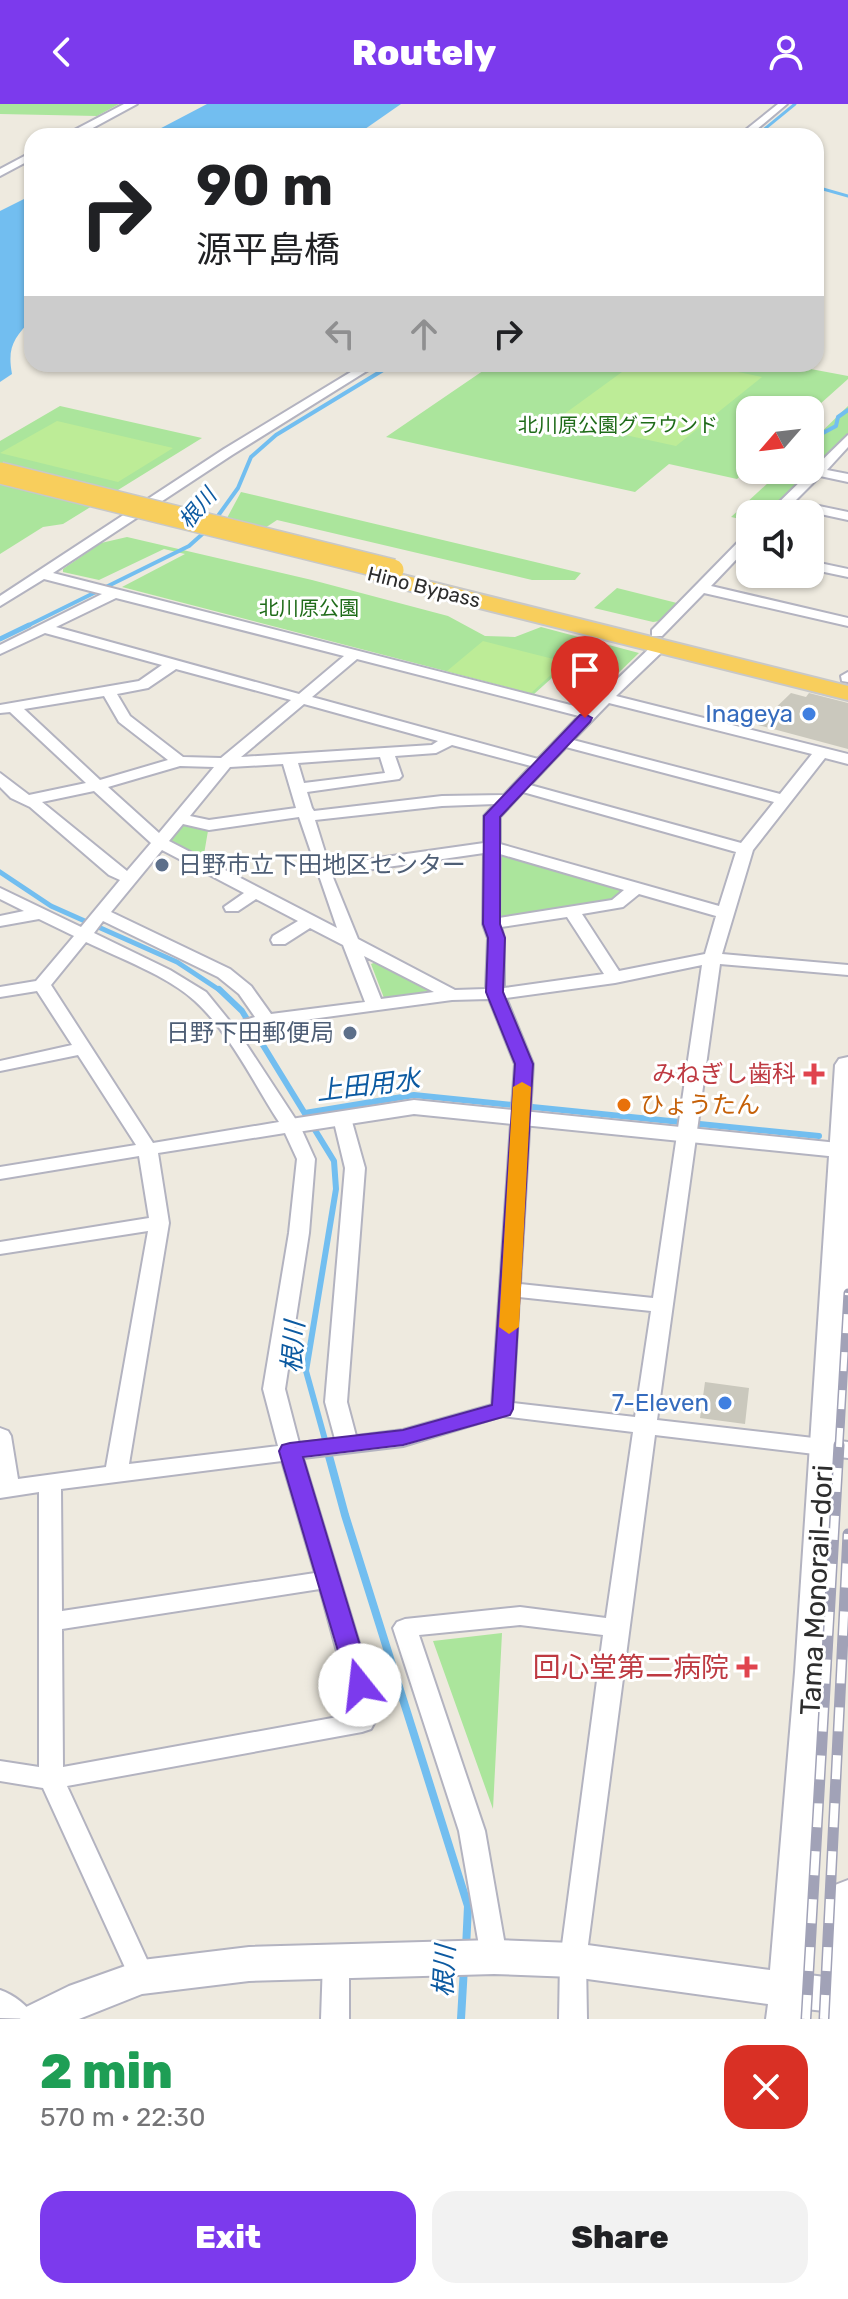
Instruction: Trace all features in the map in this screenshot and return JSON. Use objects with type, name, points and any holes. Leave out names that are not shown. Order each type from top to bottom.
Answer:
[{"type":"highway","name":"Hino Bypass","points":[[0,473],[388,574]]},
{"type":"highway","name":"Hino Bypass","points":[[0,482],[658,639],[848,681]]},
{"type":"main road","name":"Tama Monorail-dori","points":[[787,2004],[812,1672],[836,1448],[848,1065]]},
{"type":"main road","points":[[40,2019],[83,1998],[142,1977],[249,1964],[486,1957],[573,1960],[787,2004],[845,2005],[848,1896]]},
{"type":"street","points":[[85,128],[132,104]]},
{"type":"street","points":[[753,128],[783,104]]},
{"type":"street","points":[[0,173],[24,160]]},
{"type":"street","points":[[0,602],[359,372]]},
{"type":"street","points":[[824,465],[848,439]]},
{"type":"street","points":[[824,473],[848,478]]},
{"type":"street","points":[[786,500],[804,484]]},
{"type":"street","points":[[824,511],[848,516]]},
{"type":"street","points":[[502,1409],[512,1290],[524,1064],[495,992],[496,938],[491,924],[492,816],[607,698],[702,588],[736,556]]},
{"type":"street","points":[[824,568],[848,573]]},
{"type":"street","points":[[40,574],[590,714]]},
{"type":"street","points":[[702,588],[848,622]]},
{"type":"street","points":[[0,650],[114,591]]},
{"type":"street","points":[[43,628],[543,765]]},
{"type":"street","points":[[0,992],[42,985],[225,763],[356,653]]},
{"type":"street","points":[[7,708],[143,685],[173,664]]},
{"type":"street","points":[[108,690],[124,719],[179,761]]},
{"type":"street","points":[[607,698],[848,759]]},
{"type":"street","points":[[7,708],[99,785],[160,843],[452,995]]},
{"type":"street","points":[[28,800],[99,785],[179,761],[225,763],[436,749],[452,738]]},
{"type":"street","points":[[564,742],[784,800]]},
{"type":"street","points":[[573,2019],[573,1960],[616,1628],[712,958],[745,849],[822,752]]},
{"type":"street","points":[[299,788],[394,776],[386,753]]},
{"type":"street","points":[[289,758],[323,871],[375,1006]]},
{"type":"street","points":[[0,778],[16,795],[28,800],[115,872],[130,878]]},
{"type":"street","points":[[522,787],[745,849]]},
{"type":"street","points":[[179,818],[209,825],[442,801],[509,799]]},
{"type":"street","points":[[323,871],[492,847],[725,913]]},
{"type":"street","points":[[491,924],[617,904],[637,887]]},
{"type":"street","points":[[0,893],[37,914],[92,925],[224,973],[245,990],[266,1020]]},
{"type":"street","points":[[232,907],[255,893]]},
{"type":"street","points":[[572,911],[615,978]]},
{"type":"street","points":[[0,921],[37,914]]},
{"type":"street","points":[[279,940],[310,921]]},
{"type":"street","points":[[0,1771],[51,1779],[362,1722],[368,1712],[298,1450],[274,1389],[299,1233],[306,1159],[291,1126],[210,1006],[189,988],[92,925]]},
{"type":"street","points":[[228,1030],[266,1020],[452,995],[514,993],[615,978],[712,958],[848,970]]},
{"type":"street","points":[[42,985],[80,1049],[148,1150],[159,1223],[116,1473]]},
{"type":"street","points":[[0,1066],[80,1049]]},
{"type":"street","points":[[3,1166],[148,1150],[414,1107],[520,1110],[690,1127],[846,1151]]},
{"type":"street","points":[[342,1118],[355,1168],[336,1402],[343,1446]]},
{"type":"street","points":[[0,1248],[159,1223]]},
{"type":"street","points":[[512,1290],[660,1305]]},
{"type":"street","points":[[0,1436],[4,1489],[403,1438],[502,1409],[836,1448]]},
{"type":"street","points":[[50,1484],[51,1779],[142,1977]]},
{"type":"street","points":[[51,1622],[330,1579]]},
{"type":"street","points":[[486,1957],[479,1861],[472,1831],[405,1628],[520,1616],[616,1628]]},
{"type":"street","points":[[335,2019],[336,1961]]},
{"type":"street","points":[[0,2002],[21,2019]]},
{"type":"green space","points":[[0,104],[119,104],[97,116],[0,114]]},
{"type":"green space","name":"北川原公園グラウンド","points":[[481,372],[824,372],[848,376],[824,400],[824,396],[736,396],[736,479],[669,464],[635,492],[386,437]]},
{"type":"green space","points":[[622,372],[738,372],[762,377],[676,446],[556,420]]},
{"type":"green space","points":[[60,406],[202,438],[63,524],[43,527],[0,554],[0,441]]},
{"type":"green space","points":[[848,406],[848,434],[824,457],[824,429]]},
{"type":"green space","points":[[57,421],[173,448],[118,482],[0,453]]},
{"type":"green space","points":[[767,484],[797,484],[780,500],[749,500]]},
{"type":"green space","name":"北川原公園","points":[[241,492],[581,573],[575,580],[532,580],[277,520],[265,528],[227,518]]},
{"type":"green space","name":"北川原公園","points":[[127,537],[312,580],[448,616],[485,636],[515,637],[541,627],[639,653],[611,680],[563,668],[534,694],[122,587],[185,554],[164,549],[99,580],[63,572],[101,543]]},
{"type":"green space","points":[[617,588],[677,603],[660,621],[653,622],[594,608]]},
{"type":"green space","points":[[483,641],[565,662],[531,693],[447,671]]},
{"type":"green space","points":[[179,818],[209,825],[203,860],[160,843]]},
{"type":"green space","points":[[492,847],[637,887],[617,904],[491,924]]},
{"type":"green space","points":[[376,962],[430,991],[384,998],[371,964]]},
{"type":"green space","points":[[502,1633],[493,1809],[433,1641]]},
{"type":"water","points":[[207,104],[401,104],[366,128],[161,128]]},
{"type":"water","points":[[24,199],[24,328],[11,350],[12,374],[0,382],[0,211]]},
{"type":"building","name":"Inageya","points":[[791,693],[806,697],[809,693],[848,703],[848,749],[758,725]]},
{"type":"building","name":"7-Eleven","points":[[705,1382],[749,1388],[745,1424],[700,1418]]},
{"type":"waterway","name":"根川","points":[[766,128],[795,104]]},
{"type":"waterway","points":[[824,189],[848,196]]},
{"type":"waterway","name":"根川","points":[[215,520],[238,488],[251,457],[276,435],[380,372]]},
{"type":"waterway","points":[[824,432],[836,426],[838,417],[848,410]]},
{"type":"waterway","name":"根川","points":[[25,627],[189,546],[208,529]]},
{"type":"waterway","name":"根川","points":[[0,639],[29,625]]},
{"type":"waterway","name":"根川","points":[[0,872],[51,906],[177,962],[221,991]]},
{"type":"waterway","name":"根川","points":[[219,989],[242,1011],[334,1161],[336,1189],[306,1371],[327,1447]]},
{"type":"waterway","name":"上田用水","points":[[305,1113],[414,1095],[819,1136]]},
{"type":"waterway","name":"根川","points":[[326,1445],[345,1515],[468,1906],[466,1948]]},
{"type":"waterway","name":"根川","points":[[461,2019],[464,1967]]},
{"type":"railway","points":[[839,1447],[848,1293]]},
{"type":"railway","points":[[806,2019],[839,1445]]},
{"type":"railway","points":[[824,2019],[848,1534]]},
{"type":"slow traffic","points":[[509,1327],[522,1087]]},
{"type":"place","name":"Inageya","points":[[809,714]]},
{"type":"place","name":"日野市立下田地区センター","points":[[162,865]]},
{"type":"place","name":"日野下田郵便局","points":[[350,1033]]},
{"type":"place","name":"みねぎし歯科","points":[[814,1074]]},
{"type":"place","name":"ひょうたん","points":[[624,1105]]},
{"type":"place","name":"7-Eleven","points":[[725,1403]]},
{"type":"place","name":"回心堂第二病院","points":[[747,1667]]},
{"type":"route","points":[[360,1685],[290,1451],[403,1438],[502,1409],[512,1290],[524,1064],[495,992],[496,938],[491,924],[492,816],[585,718]]}]
